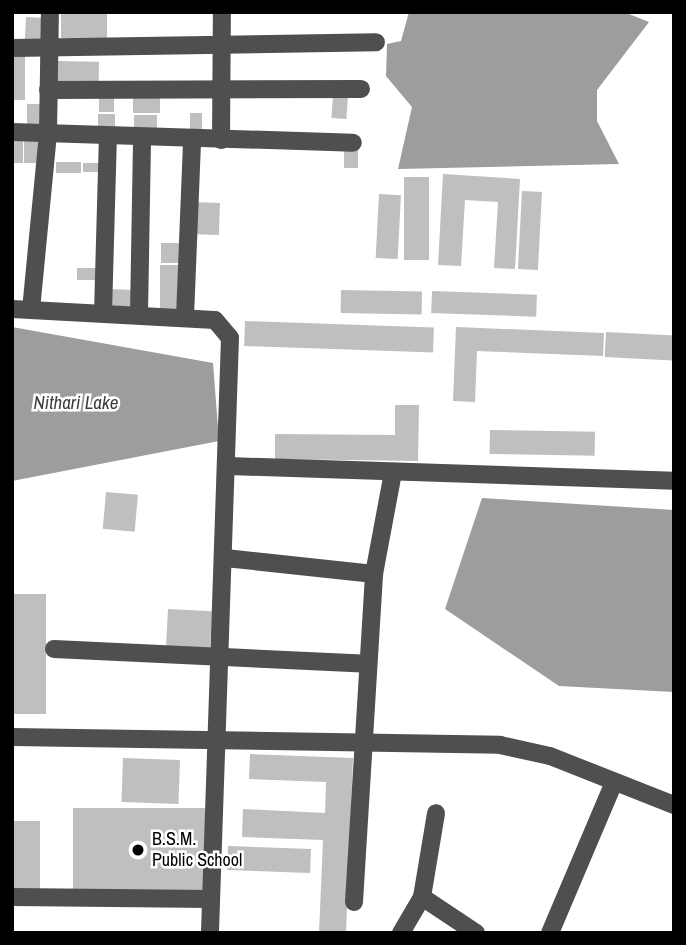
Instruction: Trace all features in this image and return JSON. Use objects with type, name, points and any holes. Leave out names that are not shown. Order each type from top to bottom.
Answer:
[{"type":"street","points":[[31,310],[48,134],[50,12]]},
{"type":"street","points":[[221,140],[224,89],[222,12]]},
{"type":"street","points":[[12,48],[50,50],[223,41],[376,42]]},
{"type":"street","points":[[48,90],[361,89]]},
{"type":"street","points":[[12,132],[108,138],[353,143]]},
{"type":"street","points":[[103,313],[108,138]]},
{"type":"street","points":[[139,314],[142,138]]},
{"type":"street","points":[[185,317],[192,140]]},
{"type":"street","points":[[12,309],[215,320],[230,338],[229,467],[210,933]]},
{"type":"street","points":[[229,467],[674,481]]},
{"type":"street","points":[[354,902],[359,745],[374,574],[393,472]]},
{"type":"street","points":[[225,558],[374,574]]},
{"type":"street","points":[[54,649],[367,664]]},
{"type":"street","points":[[12,737],[529,749],[674,805]]},
{"type":"street","points":[[550,933],[614,782]]},
{"type":"street","points":[[401,933],[422,898],[436,813]]},
{"type":"street","points":[[12,897],[211,899]]},
{"type":"street","points":[[422,898],[476,933]]},
{"type":"water","points":[[409,12],[624,12],[649,22],[597,90],[597,121],[619,164],[398,169],[412,107],[386,76],[387,44],[401,41]]},
{"type":"water","name":"Nithari Lake","points":[[12,327],[213,363],[219,441],[12,481]]},
{"type":"water","points":[[482,498],[674,510],[674,692],[559,686],[445,609]]},
{"type":"building","points":[[61,13],[107,13],[107,38],[61,38]]},
{"type":"building","points":[[26,17],[46,18],[45,45],[25,44]]},
{"type":"building","points":[[12,56],[25,56],[25,100],[12,100]]},
{"type":"building","points":[[57,61],[99,62],[99,85],[57,84]]},
{"type":"building","points":[[133,91],[160,91],[160,113],[133,113]]},
{"type":"building","points":[[99,92],[114,92],[114,112],[99,112]]},
{"type":"building","points":[[333,95],[348,96],[346,119],[331,118]]},
{"type":"building","points":[[27,104],[44,104],[44,130],[27,130]]},
{"type":"building","points":[[190,113],[202,113],[202,135],[190,135]]},
{"type":"building","points":[[98,114],[115,114],[115,136],[98,136]]},
{"type":"building","points":[[134,115],[157,115],[157,136],[134,136]]},
{"type":"building","points":[[12,137],[23,137],[23,163],[12,163]]},
{"type":"building","points":[[24,137],[41,137],[41,163],[24,163]]},
{"type":"building","points":[[344,148],[358,148],[358,168],[344,168]]},
{"type":"building","points":[[56,162],[81,162],[81,173],[56,173]]},
{"type":"building","points":[[83,163],[102,163],[102,172],[83,172]]},
{"type":"building","points":[[443,174],[520,179],[515,269],[494,268],[498,202],[465,200],[461,266],[438,265]]},
{"type":"building","points":[[404,177],[429,177],[429,260],[404,260]]},
{"type":"building","points":[[522,191],[542,192],[538,270],[518,269]]},
{"type":"building","points":[[379,194],[401,195],[398,259],[376,258]]},
{"type":"building","points":[[192,202],[220,203],[219,235],[191,234]]},
{"type":"building","points":[[161,243],[185,243],[185,263],[161,263]]},
{"type":"building","points":[[160,265],[182,265],[182,311],[160,311]]},
{"type":"building","points":[[77,268],[102,268],[102,280],[77,280]]},
{"type":"building","points":[[109,289],[136,290],[135,310],[108,309]]},
{"type":"building","points":[[341,290],[422,291],[422,314],[341,313]]},
{"type":"building","points":[[432,291],[537,295],[536,317],[431,313]]},
{"type":"building","points":[[245,321],[434,328],[433,353],[244,346]]},
{"type":"building","points":[[456,327],[604,333],[603,356],[477,351],[475,402],[453,401]]},
{"type":"building","points":[[606,332],[674,336],[673,361],[605,357]]},
{"type":"building","points":[[395,405],[419,405],[418,461],[275,459],[275,434],[395,435]]},
{"type":"building","points":[[490,430],[595,432],[595,456],[490,454]]},
{"type":"building","points":[[106,492],[138,495],[135,532],[103,529]]},
{"type":"building","points":[[12,594],[46,594],[46,714],[12,714]]},
{"type":"building","points":[[168,609],[212,611],[210,653],[166,651]]},
{"type":"building","points":[[250,754],[353,758],[346,933],[319,933],[323,840],[242,837],[243,809],[325,813],[326,782],[249,779]]},
{"type":"building","points":[[123,758],[180,760],[178,804],[121,802]]},
{"type":"building","name":"B.S.M. Public School","points":[[73,808],[205,808],[205,891],[73,891]]},
{"type":"building","points":[[12,821],[40,821],[40,892],[12,892]]},
{"type":"building","points":[[228,846],[311,849],[310,873],[227,870]]},
{"type":"place","name":"B.S.M. Public School","points":[[138,850]]}]
